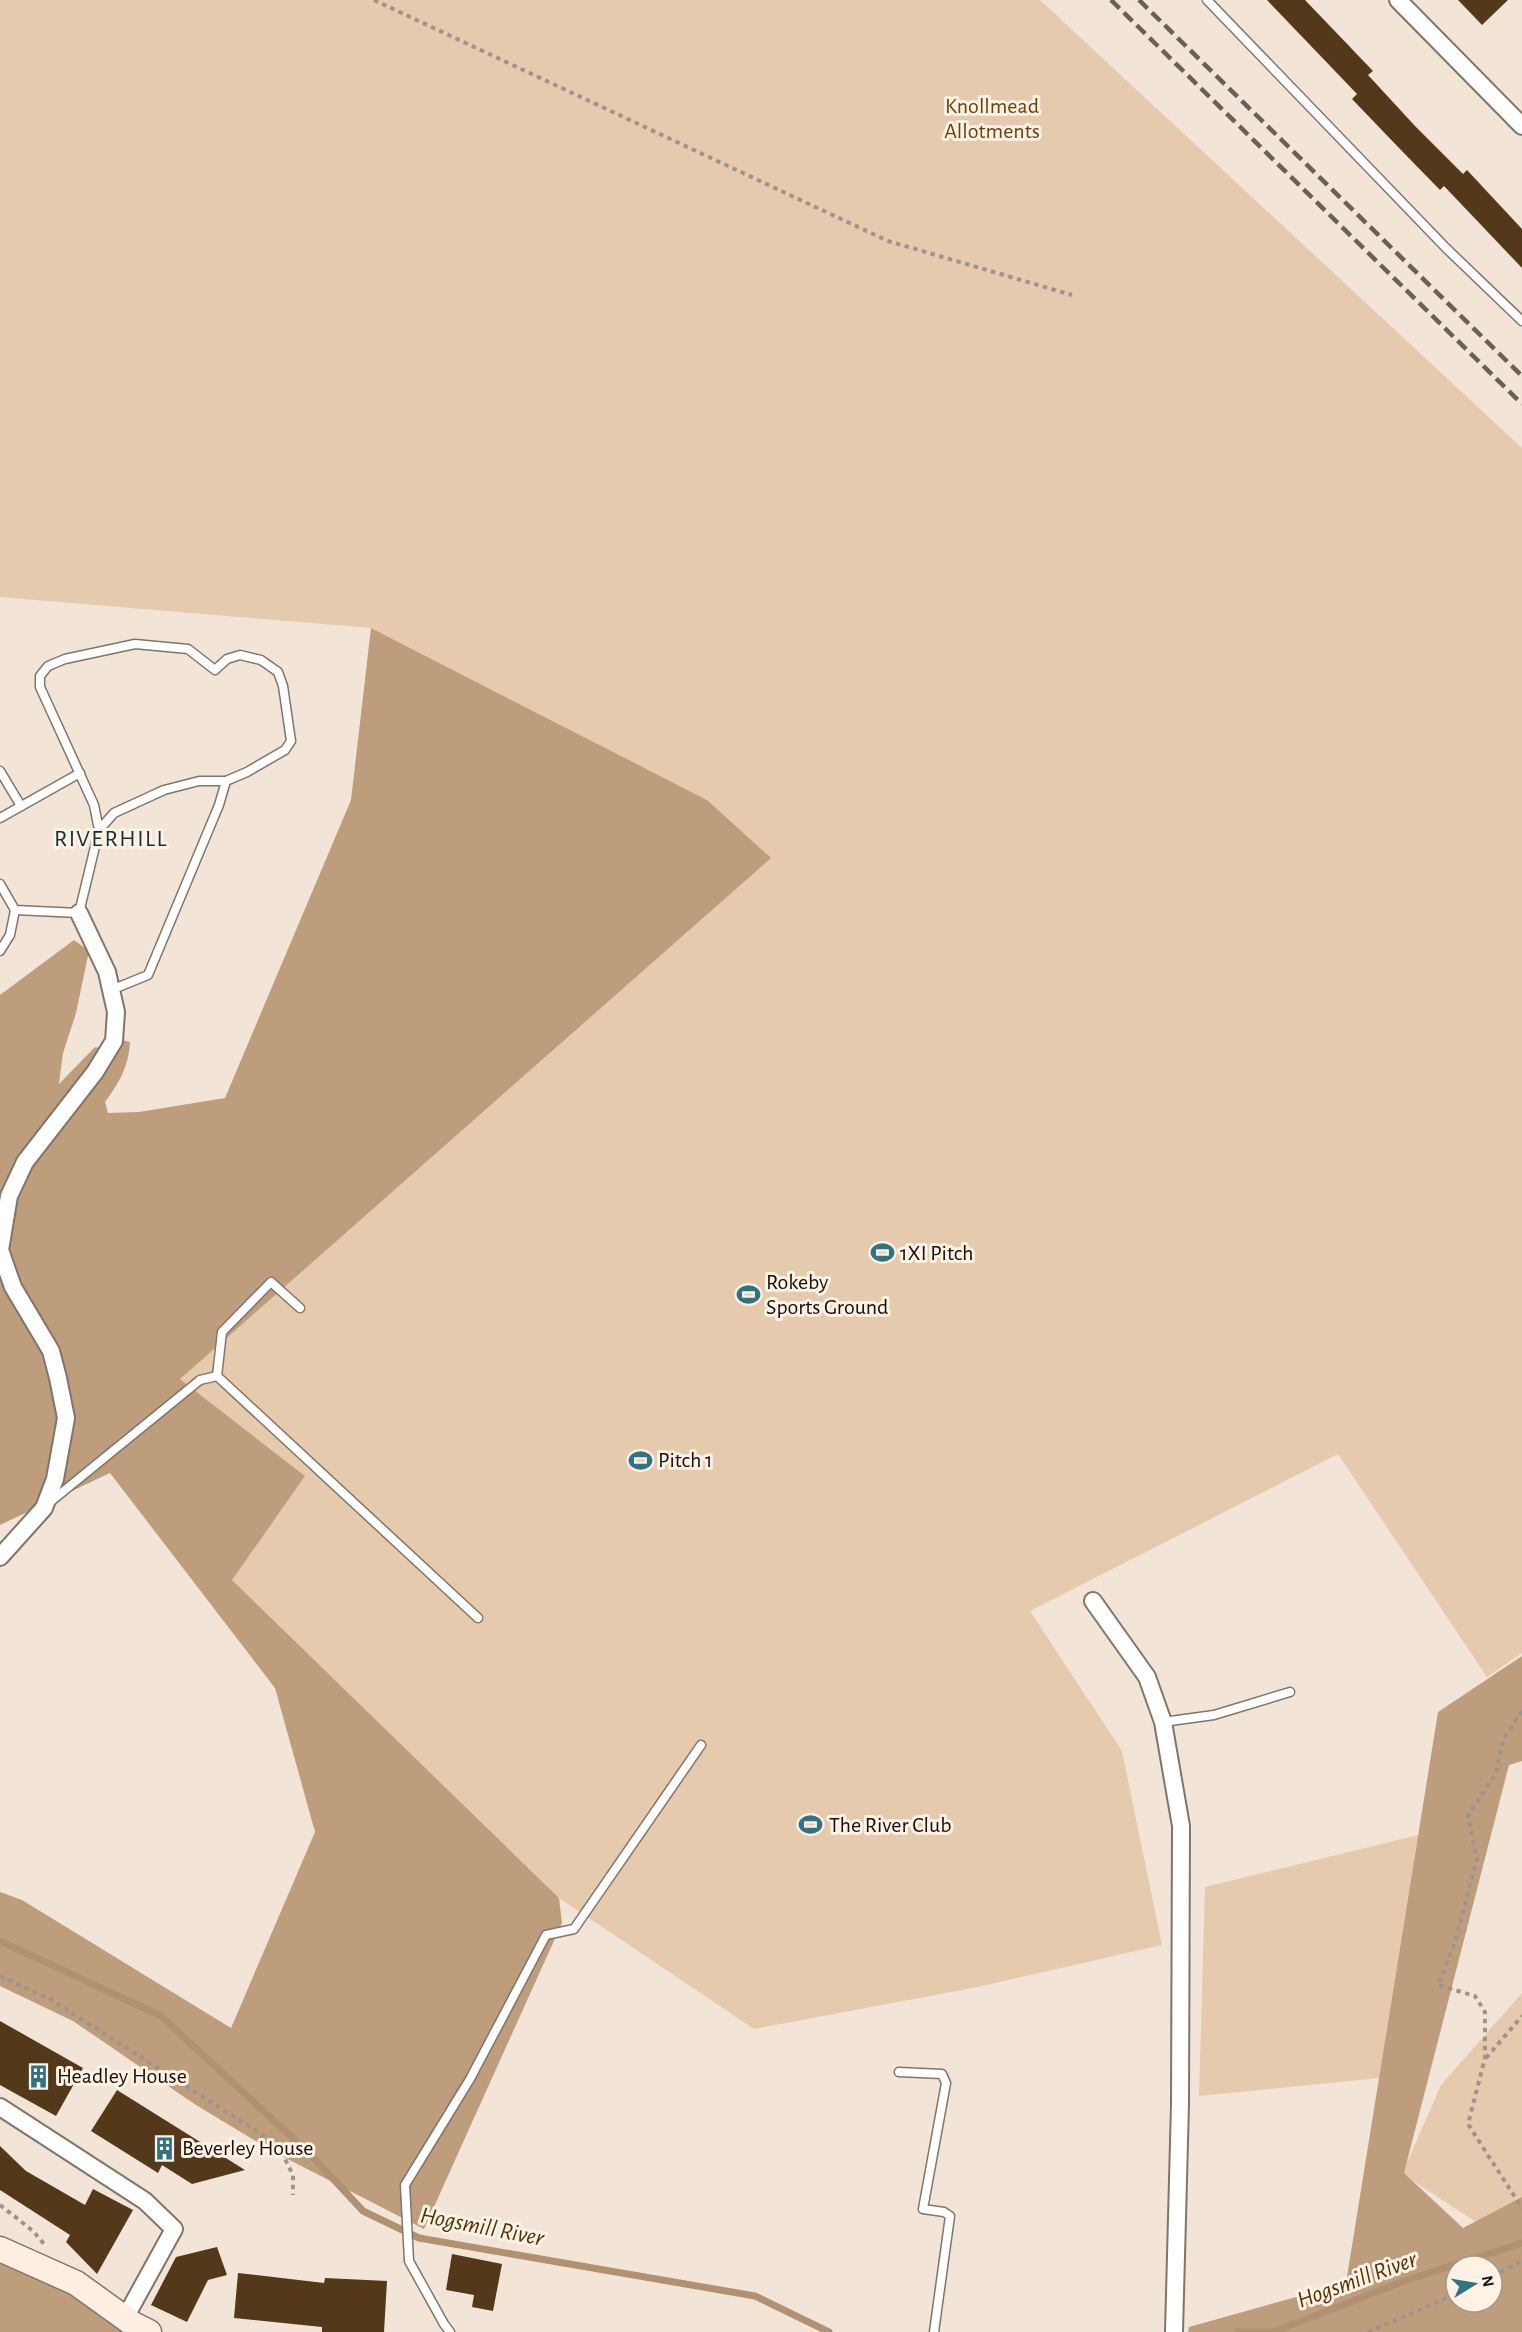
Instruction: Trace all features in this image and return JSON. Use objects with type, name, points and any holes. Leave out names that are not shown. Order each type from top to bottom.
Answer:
[{"type":"main road","points":[[0,2249],[76,2283],[149,2332]]},
{"type":"street","points":[[1398,0],[1522,126]]},
{"type":"street","points":[[0,1557],[44,1508],[56,1479],[66,1419],[51,1351],[13,1287],[0,1250],[9,1196],[25,1162],[95,1072],[114,1041],[116,1012],[107,972],[79,913]]},
{"type":"street","points":[[1093,1600],[1147,1677],[1164,1722],[1181,1826],[1180,2104],[1174,2332]]},
{"type":"street","points":[[0,2107],[145,2202],[174,2229],[125,2318]]},
{"type":"lane","points":[[1207,0],[1421,224],[1522,321]]},
{"type":"lane","points":[[15,910],[79,913],[99,830],[94,805],[40,687],[40,676],[48,666],[65,659],[135,644],[188,650],[215,670],[227,659],[240,655],[261,660],[278,672],[283,686],[291,741],[285,750],[247,772],[226,781],[199,781],[164,790],[114,813],[99,830]]},
{"type":"lane","points":[[0,771],[21,806]]},
{"type":"lane","points":[[0,818],[80,773]]},
{"type":"lane","points":[[111,990],[148,975],[219,805],[226,781]]},
{"type":"lane","points":[[0,884],[15,910],[10,935],[0,951]]},
{"type":"lane","points":[[217,1376],[222,1332],[271,1282],[300,1308]]},
{"type":"lane","points":[[44,1508],[200,1380],[217,1376]]},
{"type":"lane","points":[[217,1376],[478,1618]]},
{"type":"lane","points":[[1164,1722],[1214,1715],[1290,1692]]},
{"type":"lane","points":[[450,2332],[409,2261],[405,2185],[470,2079],[546,1935],[574,1929],[700,1745]]},
{"type":"lane","points":[[899,2072],[942,2074],[945,2083],[923,2209],[945,2212],[950,2216],[934,2332]]},
{"type":"path","points":[[374,0],[888,241],[1072,295]]},
{"type":"path","points":[[1522,1711],[1503,1740],[1496,1773],[1468,1815],[1477,1859],[1455,1942],[1438,1985],[1475,1996],[1485,2012],[1485,2058],[1468,2124],[1522,2208]]},
{"type":"path","points":[[0,1976],[50,1999],[278,2145],[293,2175],[293,2194]]},
{"type":"path","points":[[1485,2058],[1522,2016]]},
{"type":"path","points":[[1504,2270],[1522,2261]]},
{"type":"path","points":[[1368,2332],[1444,2299]]},
{"type":"green space","name":"Knollmead Allotments","points":[[0,0],[1040,0],[1522,448],[1522,1653],[1487,1677],[1338,1454],[1030,1611],[1122,1751],[1162,1945],[978,1987],[754,2029],[559,1898],[231,1580],[305,1476],[180,1379],[707,800],[371,628],[0,597]]},
{"type":"green space","points":[[1418,1835],[1379,2078],[1199,2096],[1205,1887]]},
{"type":"green space","points":[[1522,1993],[1522,2204],[1484,2227],[1402,2174],[1441,2085]]},
{"type":"shaded area","points":[[371,628],[707,800],[771,858],[180,1379],[305,1476],[232,1580],[559,1898],[562,1923],[424,2229],[272,2151],[196,2105],[73,2021],[0,1986],[0,1892],[22,1900],[231,2028],[315,1832],[275,1688],[110,1473],[0,1525],[0,995],[74,940],[89,951],[76,1013],[63,1053],[59,1084],[95,1047],[114,1051],[122,1040],[130,1042],[128,1059],[115,1088],[105,1102],[108,1113],[139,1112],[225,1098],[351,800]]},
{"type":"shaded area","points":[[1522,1656],[1522,1761],[1509,1765],[1404,2173],[1463,2228],[1522,2197],[1522,2332],[1188,2332],[1189,2327],[1346,2283],[1438,1712]]},
{"type":"shaded area","points":[[0,2260],[87,2301],[124,2332],[0,2332]]},
{"type":"building","points":[[1267,0],[1305,0],[1373,71],[1368,75],[1415,126],[1463,174],[1467,170],[1522,229],[1522,268],[1444,186],[1440,190],[1352,99],[1357,94]]},
{"type":"building","points":[[1458,0],[1508,0],[1482,25]]},
{"type":"building","name":"Headley House","points":[[0,2021],[83,2068],[56,2116],[0,2085]]},
{"type":"building","name":"Beverley House","points":[[117,2090],[245,2170],[192,2184],[162,2165],[158,2173],[91,2131]]},
{"type":"building","points":[[0,2146],[26,2171],[85,2205],[93,2189],[133,2210],[97,2274],[66,2242],[70,2235],[0,2190]]},
{"type":"building","points":[[217,2247],[227,2275],[208,2280],[187,2322],[151,2305],[176,2257]]},
{"type":"building","points":[[452,2254],[502,2264],[493,2311],[472,2307],[474,2295],[446,2290]]},
{"type":"building","points":[[238,2273],[324,2283],[325,2278],[387,2281],[384,2332],[322,2332],[322,2327],[234,2318]]},
{"type":"waterway","name":"Hogsmill River","points":[[0,1941],[161,2016],[311,2155],[363,2211],[419,2238],[755,2296],[829,2332]]},
{"type":"waterway","name":"Hogsmill River","points":[[1238,2332],[1273,2332],[1407,2280],[1522,2243]]},
{"type":"railway","points":[[1111,0],[1522,404]]},
{"type":"railway","points":[[1139,0],[1522,376]]},
{"type":"place","name":"1XI Pitch","points":[[882,1253]]},
{"type":"place","name":"Rokeby Sports Ground","points":[[748,1295]]},
{"type":"place","name":"Pitch 1","points":[[640,1460]]},
{"type":"place","name":"The River Club","points":[[811,1825]]},
{"type":"place","name":"Headley House","points":[[39,2076]]},
{"type":"place","name":"Beverley House","points":[[164,2148]]},
{"type":"district","name":"RIVERHILL","points":[[111,839]]}]
